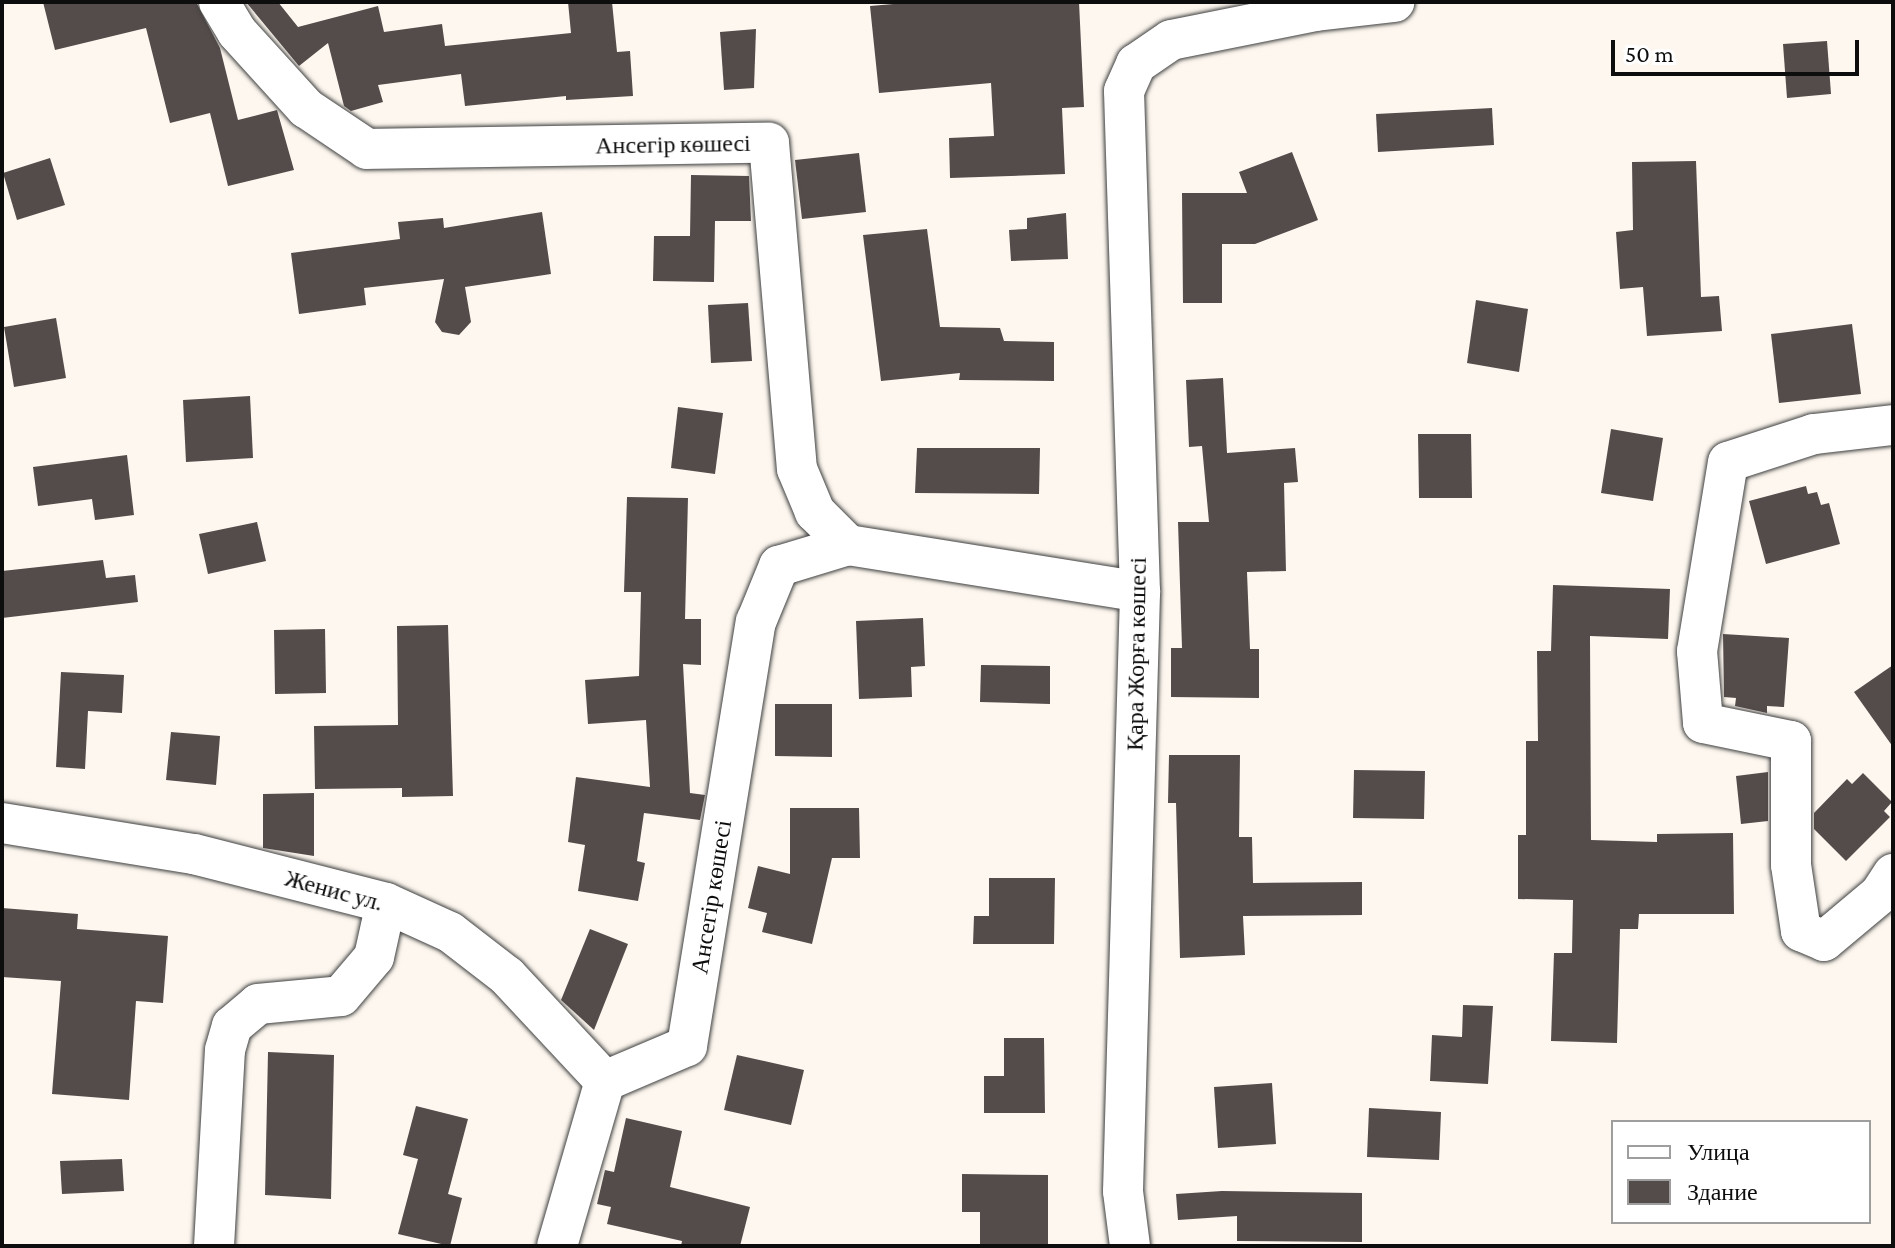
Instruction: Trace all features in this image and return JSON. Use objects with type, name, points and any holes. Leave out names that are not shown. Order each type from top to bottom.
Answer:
[{"type":"street","name":"Ансегір көшесі","points":[[219,2],[237,32],[306,108],[367,149],[769,143],[797,469],[815,512],[848,545]]},
{"type":"street","points":[[1316,6],[1394,2]]},
{"type":"street","name":"Қара Жорға көшесі","points":[[1130,1246],[1123,1191],[1140,592],[1124,91],[1136,64],[1171,40],[1316,6]]},
{"type":"street","points":[[1893,425],[1814,434],[1728,462],[1697,651],[1703,723],[1791,741],[1791,865],[1801,931],[1824,941],[1880,894],[1893,874]]},
{"type":"street","name":"Ансегір көшесі","points":[[605,1081],[687,1046],[756,622],[779,566],[848,545],[1140,592]]},
{"type":"street","name":"Женис ул.","points":[[2,823],[194,854],[386,903],[450,932],[507,976],[605,1081]]},
{"type":"street","points":[[214,1246],[225,1050],[232,1026],[258,1004],[341,996],[374,957],[386,903]]},
{"type":"street","points":[[557,1246],[605,1081]]},
{"type":"building","points":[[43,2],[196,2],[220,48],[238,120],[277,110],[294,170],[228,186],[210,113],[170,123],[146,28],[55,50]]},
{"type":"building","points":[[246,2],[278,2],[298,27],[378,6],[384,32],[442,24],[445,46],[571,33],[568,2],[612,2],[617,52],[630,51],[633,96],[566,100],[566,96],[465,106],[461,74],[378,85],[383,102],[351,111],[344,106],[328,43],[299,66]]},
{"type":"building","points":[[917,2],[1079,2],[1084,107],[1062,108],[1065,174],[950,178],[949,138],[994,136],[991,83],[879,93],[870,6]]},
{"type":"building","points":[[756,29],[754,88],[724,90],[720,32]]},
{"type":"building","points":[[1827,41],[1831,94],[1787,98],[1783,44]]},
{"type":"building","points":[[1492,108],[1494,145],[1378,152],[1376,114]]},
{"type":"building","points":[[1292,152],[1318,220],[1255,244],[1222,244],[1222,303],[1183,303],[1182,193],[1247,193],[1239,172]]},
{"type":"building","points":[[859,153],[866,212],[802,219],[795,160]]},
{"type":"building","points":[[50,158],[65,205],[17,220],[3,173]]},
{"type":"building","points":[[1696,161],[1701,297],[1719,296],[1722,331],[1647,336],[1643,287],[1620,289],[1616,232],[1633,230],[1632,162]]},
{"type":"building","points":[[691,175],[749,176],[751,221],[715,221],[714,282],[653,281],[654,236],[690,236]]},
{"type":"building","points":[[542,212],[551,274],[465,287],[471,322],[459,335],[442,332],[435,322],[444,279],[364,288],[366,305],[299,314],[291,253],[400,239],[398,222],[443,218],[444,228]]},
{"type":"building","points":[[1066,213],[1068,259],[1011,261],[1009,230],[1027,229],[1027,218]]},
{"type":"building","points":[[927,229],[940,327],[1000,328],[1004,341],[1054,342],[1054,381],[959,380],[960,373],[881,381],[863,235]]},
{"type":"building","points":[[1476,300],[1528,309],[1519,372],[1467,363]]},
{"type":"building","points":[[748,303],[752,361],[711,363],[708,305]]},
{"type":"building","points":[[56,318],[66,378],[14,387],[4,327]]},
{"type":"building","points":[[1852,324],[1861,394],[1779,403],[1771,334]]},
{"type":"building","points":[[1223,378],[1227,453],[1295,448],[1298,482],[1284,483],[1286,571],[1247,572],[1250,649],[1259,649],[1259,698],[1171,697],[1171,648],[1182,648],[1178,522],[1209,522],[1202,446],[1189,447],[1186,380]]},
{"type":"building","points":[[250,396],[253,458],[186,462],[183,400]]},
{"type":"building","points":[[678,407],[723,413],[715,474],[671,468]]},
{"type":"building","points":[[1611,429],[1663,438],[1653,501],[1601,493]]},
{"type":"building","points":[[1418,434],[1471,434],[1472,498],[1419,498]]},
{"type":"building","points":[[917,448],[1040,448],[1039,494],[915,493]]},
{"type":"building","points":[[127,455],[134,515],[95,520],[92,499],[38,506],[33,467]]},
{"type":"building","points":[[1806,486],[1808,494],[1817,492],[1821,505],[1829,503],[1840,544],[1766,564],[1749,501]]},
{"type":"building","points":[[627,497],[688,498],[685,619],[701,619],[701,665],[683,664],[690,793],[705,795],[700,820],[644,813],[637,861],[645,863],[638,901],[578,891],[585,845],[568,842],[576,777],[650,787],[646,720],[588,724],[585,680],[639,676],[641,592],[624,592]]},
{"type":"building","points":[[257,522],[266,561],[208,574],[199,534]]},
{"type":"building","points":[[103,560],[106,578],[135,575],[138,602],[2,618],[2,571]]},
{"type":"building","points":[[1553,585],[1670,589],[1668,639],[1590,636],[1591,840],[1657,842],[1657,834],[1733,833],[1734,914],[1639,914],[1638,929],[1620,929],[1617,1043],[1551,1041],[1554,953],[1572,953],[1573,900],[1518,899],[1518,835],[1526,835],[1526,741],[1538,741],[1537,651],[1551,651]]},
{"type":"building","points":[[923,618],[925,666],[911,667],[912,697],[859,699],[856,621]]},
{"type":"building","points":[[448,625],[453,796],[402,797],[402,788],[315,789],[314,726],[398,725],[397,626]]},
{"type":"building","points":[[325,629],[326,693],[275,694],[274,630]]},
{"type":"building","points":[[1723,634],[1789,638],[1784,707],[1767,706],[1767,713],[1735,706],[1736,698],[1724,697]]},
{"type":"building","points":[[981,665],[1050,666],[1050,704],[980,702]]},
{"type":"building","points":[[1893,665],[1893,747],[1854,692]]},
{"type":"building","points":[[61,672],[124,675],[122,713],[88,711],[85,769],[56,767]]},
{"type":"building","points":[[775,704],[832,704],[832,757],[775,756]]},
{"type":"building","points":[[171,732],[220,736],[216,785],[166,780]]},
{"type":"building","points":[[1169,755],[1240,755],[1239,837],[1252,837],[1253,883],[1362,882],[1362,915],[1243,916],[1245,955],[1180,958],[1176,803],[1168,803]]},
{"type":"building","points":[[1354,770],[1425,771],[1424,819],[1353,818]]},
{"type":"building","points":[[1768,772],[1768,821],[1741,824],[1736,776]]},
{"type":"building","points":[[1863,773],[1892,802],[1884,811],[1890,817],[1846,861],[1814,829],[1814,813],[1847,779],[1852,784]]},
{"type":"building","points":[[314,793],[314,856],[263,848],[263,794]]},
{"type":"building","points":[[790,808],[859,808],[860,858],[832,858],[812,944],[762,932],[767,913],[748,908],[758,866],[790,874]]},
{"type":"building","points":[[989,878],[1055,878],[1054,944],[973,944],[974,916],[989,916]]},
{"type":"building","points":[[2,908],[78,914],[77,929],[168,936],[163,1003],[136,1001],[129,1100],[52,1094],[61,981],[2,977]]},
{"type":"building","points":[[590,929],[628,944],[594,1030],[561,1000]]},
{"type":"building","points":[[1463,1005],[1493,1006],[1488,1084],[1430,1081],[1432,1035],[1462,1037]]},
{"type":"building","points":[[1004,1038],[1044,1038],[1045,1113],[984,1113],[984,1076],[1004,1076]]},
{"type":"building","points":[[268,1052],[334,1055],[331,1199],[265,1195]]},
{"type":"building","points":[[737,1055],[804,1070],[791,1125],[724,1110]]},
{"type":"building","points":[[1272,1083],[1276,1144],[1218,1148],[1214,1087]]},
{"type":"building","points":[[416,1106],[468,1119],[448,1194],[462,1198],[450,1246],[398,1234],[418,1159],[403,1155]]},
{"type":"building","points":[[1369,1108],[1441,1112],[1439,1160],[1367,1157]]},
{"type":"building","points":[[626,1118],[682,1131],[670,1187],[750,1207],[740,1246],[681,1246],[682,1241],[607,1224],[611,1207],[597,1204],[605,1170],[614,1172]]},
{"type":"building","points":[[122,1159],[124,1191],[62,1194],[60,1161]]},
{"type":"building","points":[[962,1174],[1048,1175],[1048,1246],[980,1246],[980,1212],[962,1212]]},
{"type":"building","points":[[1222,1191],[1362,1193],[1362,1242],[1237,1241],[1237,1216],[1178,1220],[1176,1194]]}]
